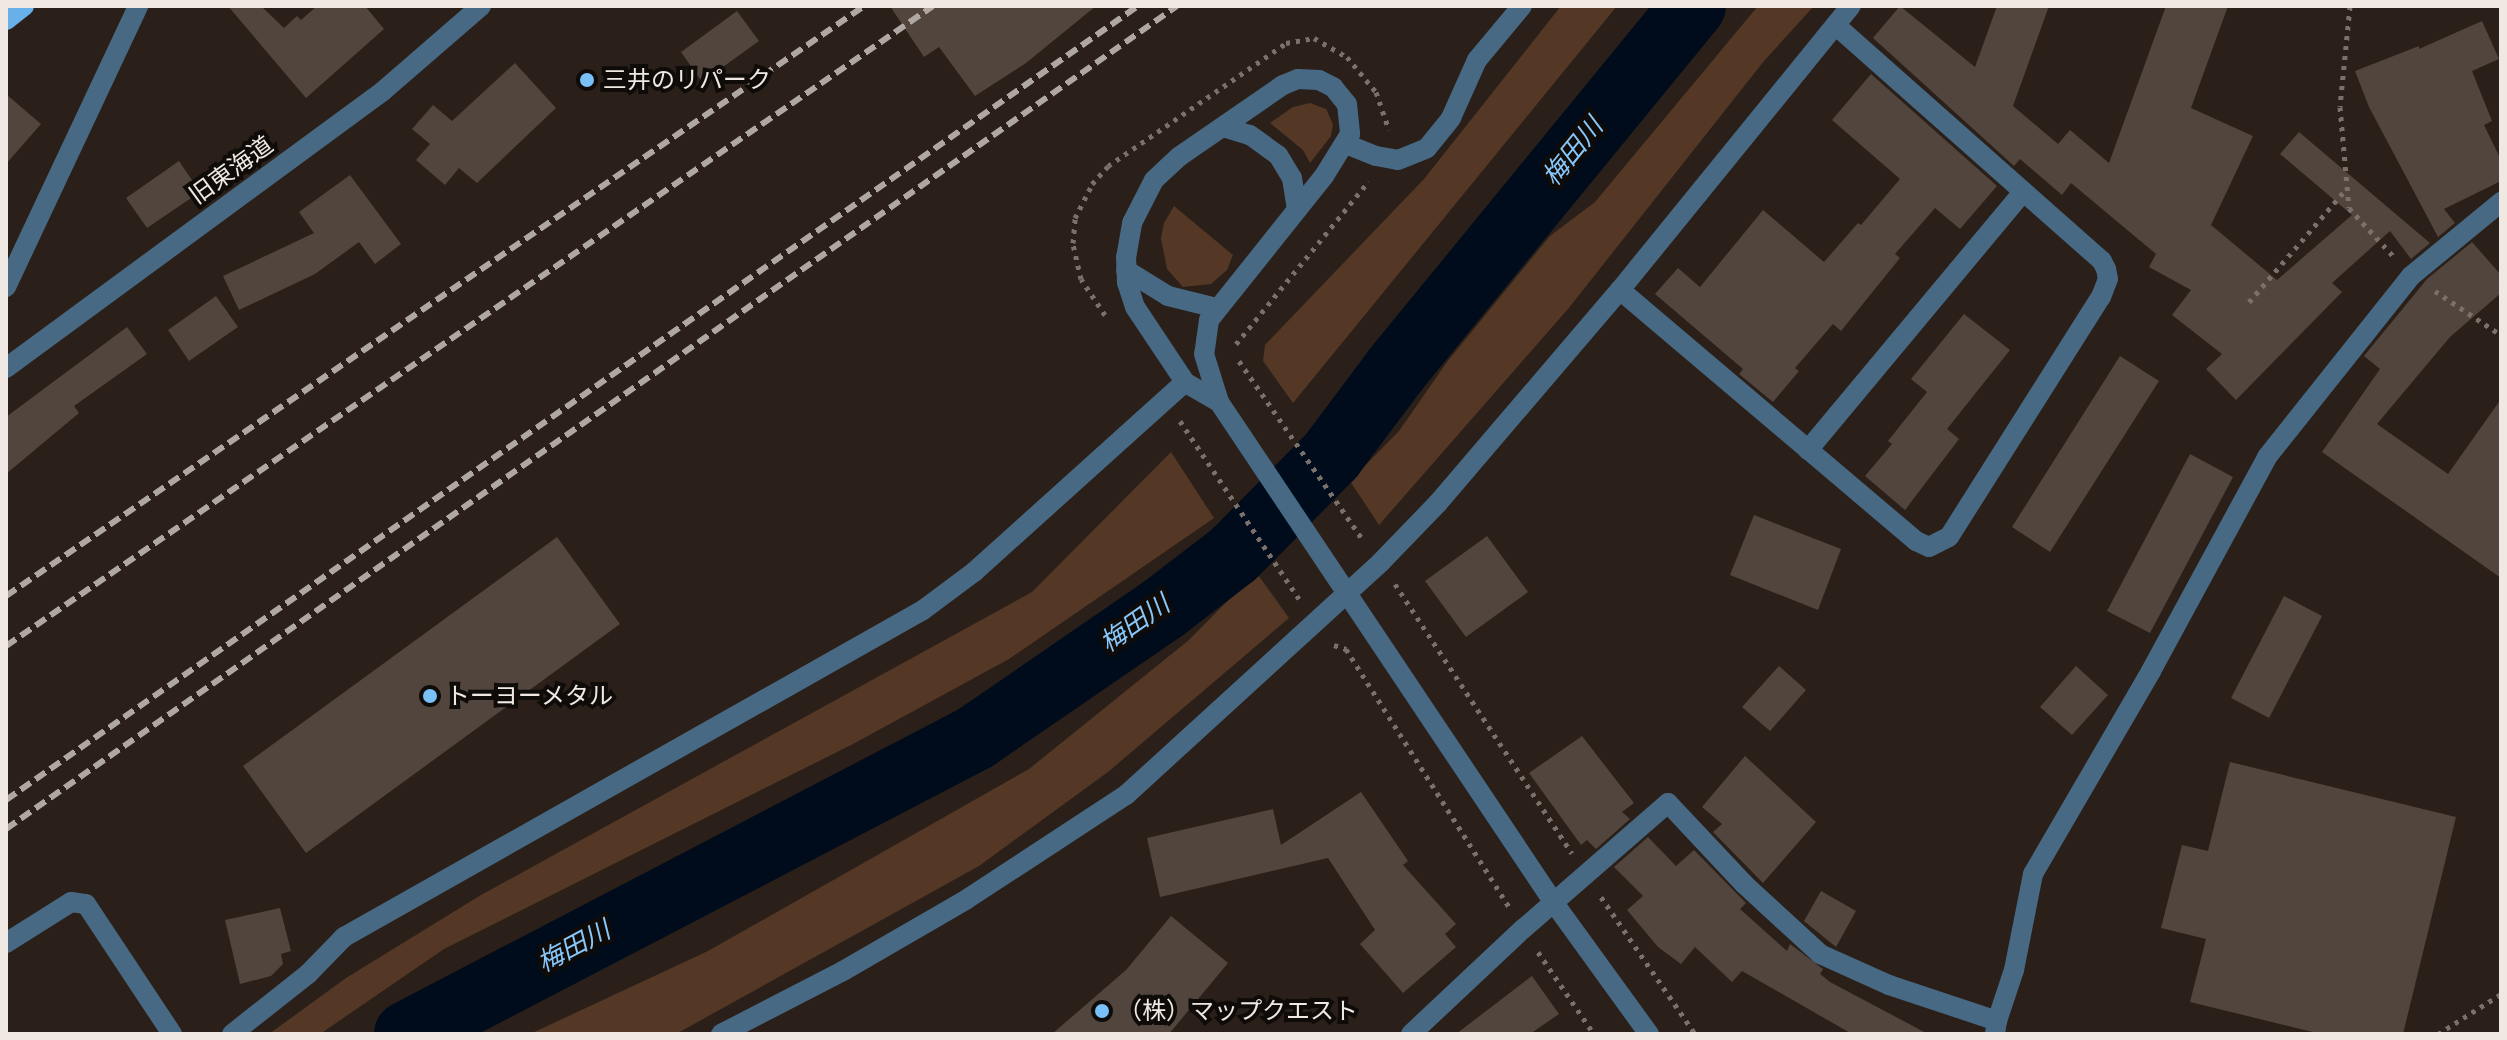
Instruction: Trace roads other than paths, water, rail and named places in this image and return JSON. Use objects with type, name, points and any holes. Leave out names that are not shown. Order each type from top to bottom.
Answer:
[{"type":"main road","points":[[6,20],[24,6]]},
{"type":"street","points":[[6,287],[138,6]]},
{"type":"street","name":"旧東海道","points":[[6,368],[383,91],[481,6]]},
{"type":"street","points":[[1346,144],[1376,156],[1398,160],[1427,148],[1451,118],[1477,60],[1522,6]]},
{"type":"street","points":[[721,1034],[843,971],[967,899],[1126,795],[1381,562],[1438,503],[1620,290],[1851,6]]},
{"type":"street","points":[[1620,290],[1922,545],[1937,546],[1949,537],[2101,297],[2108,279],[2102,261],[1835,25]]},
{"type":"street","points":[[1219,402],[1185,382],[1135,307],[1126,270],[1132,223],[1154,180],[1180,156],[1283,85],[1298,79],[1314,79],[1333,87],[1347,104],[1351,124],[1346,144],[1206,326],[1203,347],[1219,402],[1554,903],[1649,1034]]},
{"type":"street","points":[[1223,127],[1250,135],[1278,155],[1292,178],[1297,210]]},
{"type":"street","points":[[1808,450],[2023,192]]},
{"type":"street","points":[[1411,1034],[1523,929],[1668,803],[1744,884],[1820,954],[1996,1027],[2014,970],[2033,874],[2151,671],[2267,457],[2411,276],[2501,202]]},
{"type":"street","points":[[1126,270],[1168,296],[1217,308]]},
{"type":"street","points":[[232,1034],[308,974],[344,937],[923,610],[974,572],[1185,382]]},
{"type":"street","points":[[6,943],[71,902],[86,904],[172,1034]]},
{"type":"waterway","name":"梅田川","points":[[407,1034],[975,738],[1164,608],[1234,554],[1331,456],[1396,369],[1693,6]]},
{"type":"railway","points":[[6,596],[864,6]]},
{"type":"railway","points":[[6,646],[933,6]]},
{"type":"railway","points":[[6,800],[1138,6]]},
{"type":"railway","points":[[6,829],[1177,6]]},
{"type":"place","name":"三井のリパーク","points":[[587,80]]},
{"type":"place","name":"トーヨーメタル","points":[[430,696]]},
{"type":"place","name":"（株）マップクエスト","points":[[1102,1011]]}]
